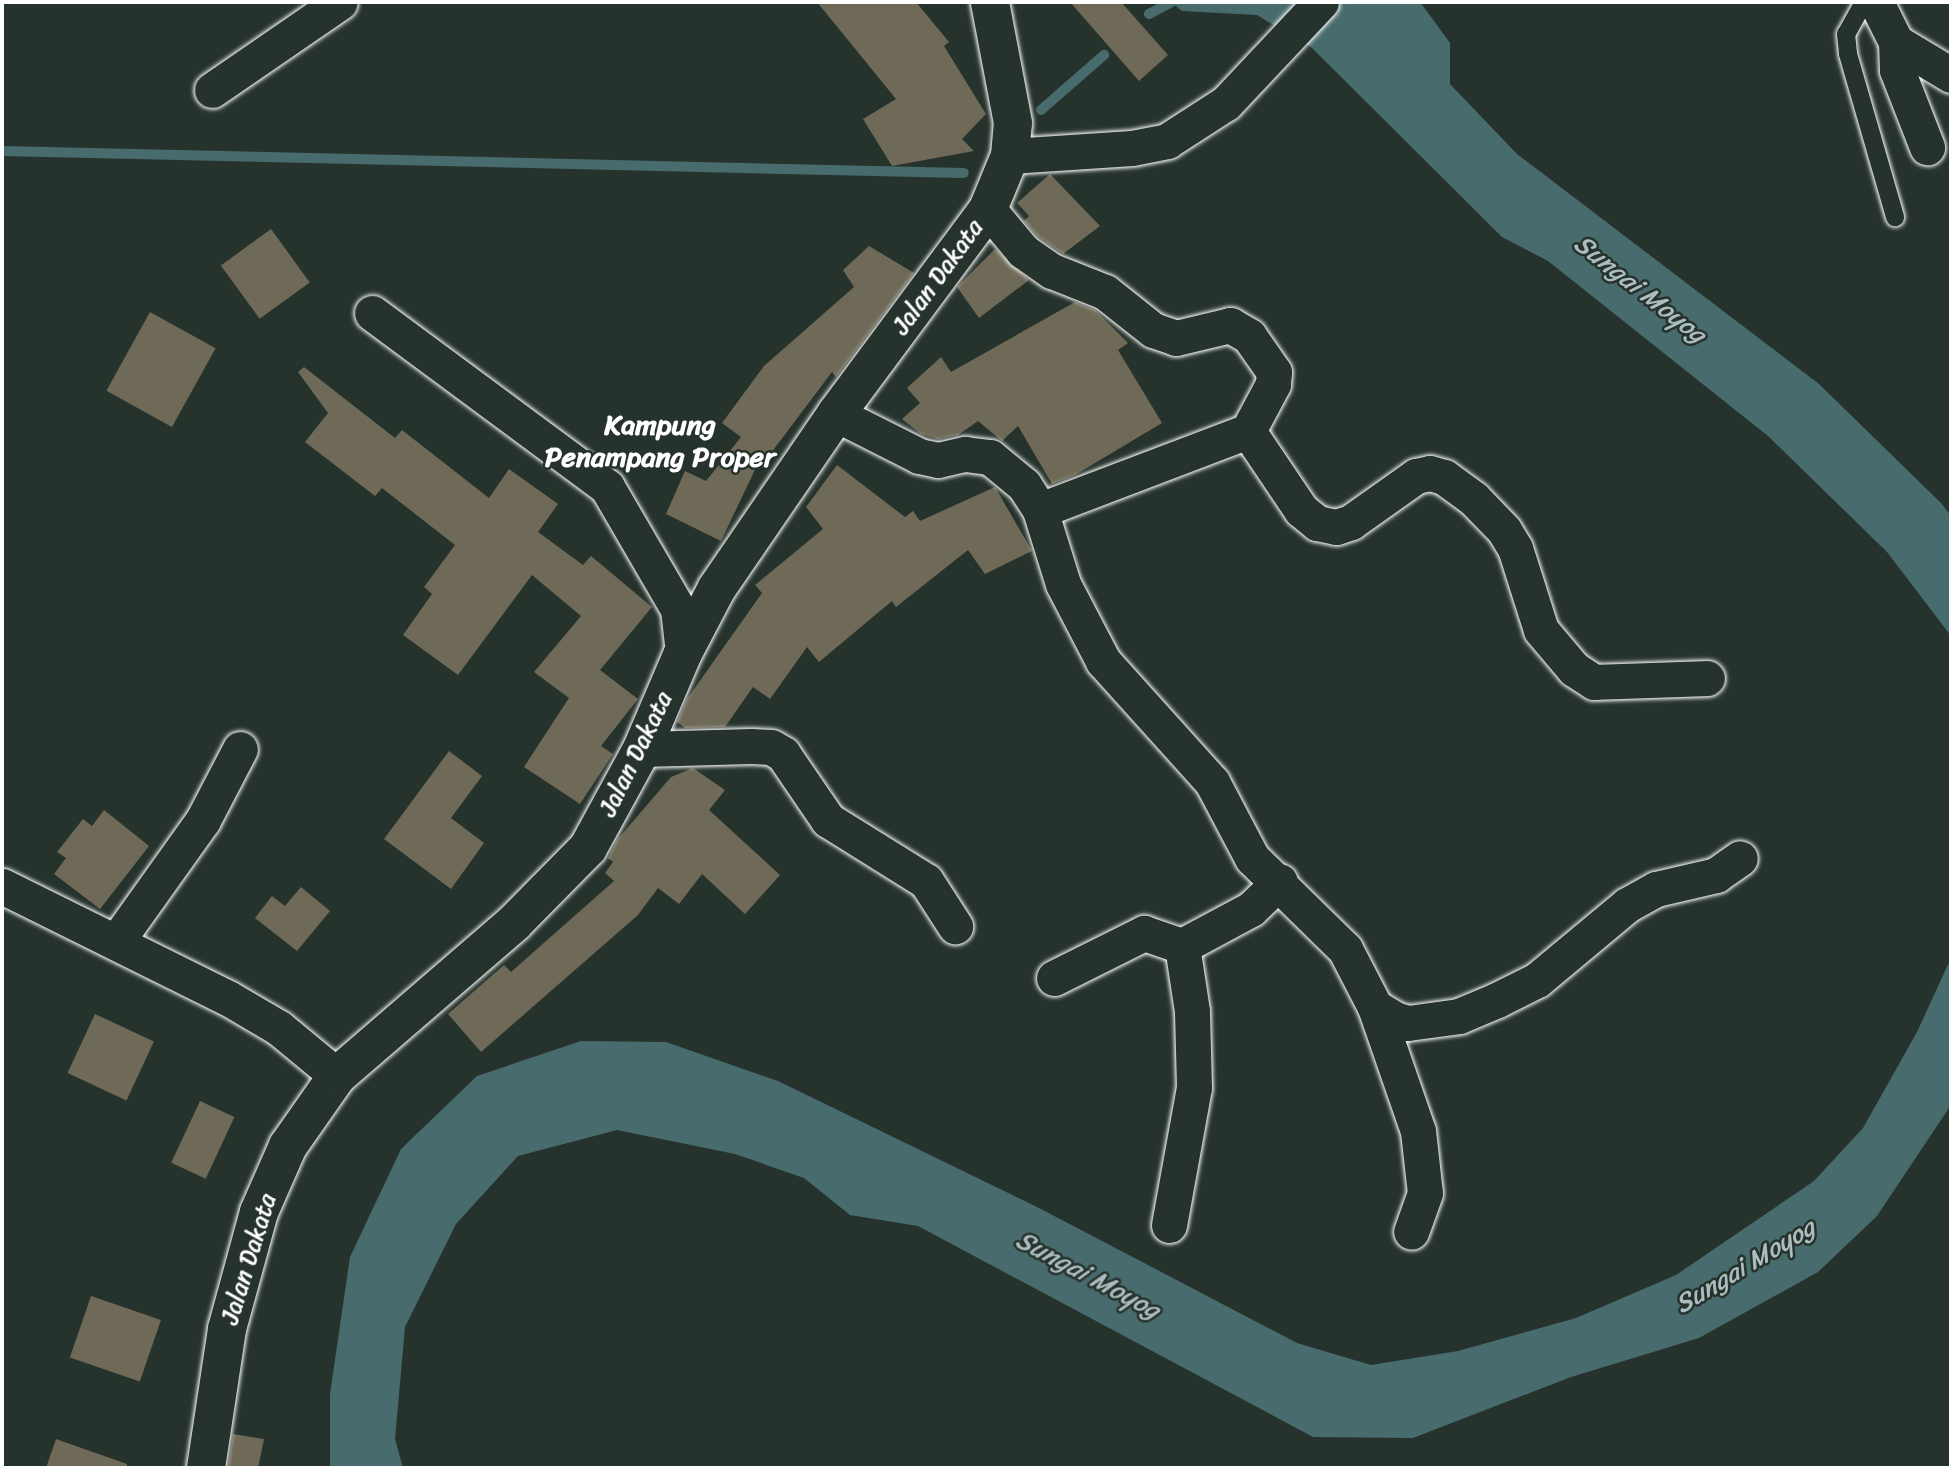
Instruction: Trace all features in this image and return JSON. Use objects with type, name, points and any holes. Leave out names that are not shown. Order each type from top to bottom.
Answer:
[{"type":"street","points":[[212,90],[340,2]]},
{"type":"street","name":"Jalan Dakata","points":[[206,1468],[227,1329],[259,1212],[288,1146],[337,1076],[566,873],[588,848],[642,749],[683,653],[717,588],[836,414],[988,209],[1010,156],[1013,123],[990,2]]},
{"type":"street","points":[[1010,156],[1132,148],[1167,141],[1203,121],[1277,52],[1321,2]]},
{"type":"street","points":[[1876,2],[1896,42],[1897,71],[1927,147]]},
{"type":"street","points":[[1896,42],[1951,75]]},
{"type":"street","points":[[988,209],[1023,251],[1052,271],[1105,292],[1167,338],[1230,325],[1249,336],[1274,372],[1273,384],[1248,431],[1040,510]]},
{"type":"street","points":[[372,313],[607,487],[678,609],[683,653]]},
{"type":"street","points":[[836,414],[919,456],[938,460],[965,454],[990,457],[1010,470],[1040,510],[1063,584],[1103,661],[1212,782],[1252,858],[1280,881],[1346,949],[1375,1007],[1418,1131],[1425,1193],[1411,1231]]},
{"type":"street","points":[[1248,431],[1301,510],[1317,523],[1336,527],[1351,522],[1416,477],[1430,473],[1444,477],[1474,499],[1504,530],[1515,548],[1541,630],[1574,669],[1594,682],[1707,678]]},
{"type":"street","points":[[642,749],[771,747],[783,754],[828,820],[926,881],[955,926]]},
{"type":"street","points":[[116,942],[203,820],[240,749]]},
{"type":"street","points":[[1375,1007],[1408,1023],[1459,1016],[1537,980],[1627,905],[1656,889],[1716,875],[1740,858]]},
{"type":"street","points":[[1054,978],[1144,933],[1182,946],[1251,909],[1280,881]]},
{"type":"street","points":[[2,886],[116,942],[279,1028],[337,1076]]},
{"type":"street","points":[[1169,1225],[1194,1088],[1192,1011],[1182,946]]},
{"type":"lane","points":[[1864,2],[1846,34],[1848,54],[1895,217]]},
{"type":"water","name":"Sungai Moyog","points":[[1171,2],[1420,2],[1450,43],[1450,84],[1517,154],[1819,384],[1942,504],[1951,516],[1951,636],[1887,552],[1768,436],[1548,261],[1502,237],[1311,47],[1257,15],[1182,11]]},
{"type":"water","name":"Sungai Moyog","points":[[1951,958],[1951,1105],[1877,1216],[1818,1272],[1699,1338],[1571,1377],[1413,1438],[1313,1437],[918,1226],[850,1215],[804,1178],[735,1154],[617,1130],[518,1156],[456,1224],[405,1327],[395,1439],[403,1468],[330,1468],[330,1394],[350,1257],[401,1149],[477,1076],[581,1041],[666,1042],[778,1081],[1039,1208],[1297,1343],[1371,1365],[1458,1351],[1576,1318],[1676,1275],[1814,1181],[1863,1128],[1917,1032]]},
{"type":"building","points":[[817,2],[916,2],[949,42],[944,46],[986,114],[962,139],[974,151],[892,166],[863,119],[896,99]]},
{"type":"building","points":[[1070,2],[1121,2],[1168,55],[1139,81]]},
{"type":"building","points":[[1050,174],[1100,226],[1063,254],[1037,236],[1024,221],[1029,216],[1017,203]]},
{"type":"building","points":[[271,229],[310,282],[260,319],[221,265]]},
{"type":"building","points":[[869,246],[914,273],[836,377],[832,372],[768,457],[763,453],[721,541],[666,514],[685,471],[706,481],[741,437],[722,423],[764,366],[854,287],[843,270]]},
{"type":"building","points":[[995,249],[1029,280],[979,318],[957,287]]},
{"type":"building","points":[[1075,302],[1095,310],[1128,343],[1118,350],[1162,423],[1075,475],[1052,484],[1018,426],[1002,441],[978,421],[958,435],[938,439],[921,434],[902,419],[920,403],[907,388],[941,357],[951,372]]},
{"type":"building","points":[[150,312],[216,348],[172,427],[106,391]]},
{"type":"building","points":[[304,367],[395,438],[402,430],[489,498],[509,469],[558,504],[538,532],[583,565],[591,556],[652,607],[600,670],[638,699],[601,746],[613,754],[580,804],[524,767],[569,698],[534,672],[581,616],[532,575],[458,675],[403,635],[432,594],[424,587],[455,545],[382,488],[375,496],[305,442],[328,413],[298,372]]},
{"type":"building","points":[[837,465],[905,517],[913,511],[920,521],[995,487],[1032,551],[985,574],[968,550],[896,607],[892,601],[819,662],[807,647],[770,699],[753,687],[725,727],[685,728],[677,722],[687,699],[762,593],[755,585],[823,529],[806,507]]},
{"type":"building","points":[[449,751],[482,776],[451,818],[484,843],[451,889],[384,839]]},
{"type":"building","points":[[693,768],[725,790],[709,810],[780,875],[745,914],[702,874],[679,904],[658,888],[638,915],[481,1052],[448,1014],[504,965],[511,972],[614,881],[605,873],[613,862],[608,858],[617,840],[671,777]]},
{"type":"building","points":[[104,810],[149,846],[100,909],[54,874],[66,858],[57,852],[83,819],[92,826]]},
{"type":"building","points":[[301,887],[330,911],[297,951],[255,918],[272,896],[285,906]]},
{"type":"building","points":[[95,1014],[154,1041],[126,1100],[68,1073]]},
{"type":"building","points":[[200,1101],[234,1117],[206,1179],[171,1163]]},
{"type":"building","points":[[91,1296],[161,1320],[140,1382],[70,1357]]},
{"type":"building","points":[[233,1434],[264,1439],[258,1468],[228,1468]]},
{"type":"building","points":[[56,1439],[127,1464],[127,1468],[46,1468]]},
{"type":"waterway","points":[[1149,14],[1172,2]]},
{"type":"waterway","points":[[1041,110],[1104,55]]},
{"type":"waterway","points":[[2,151],[964,173]]},
{"type":"district","name":"Kampung Penampang Proper","points":[[660,441]]}]
